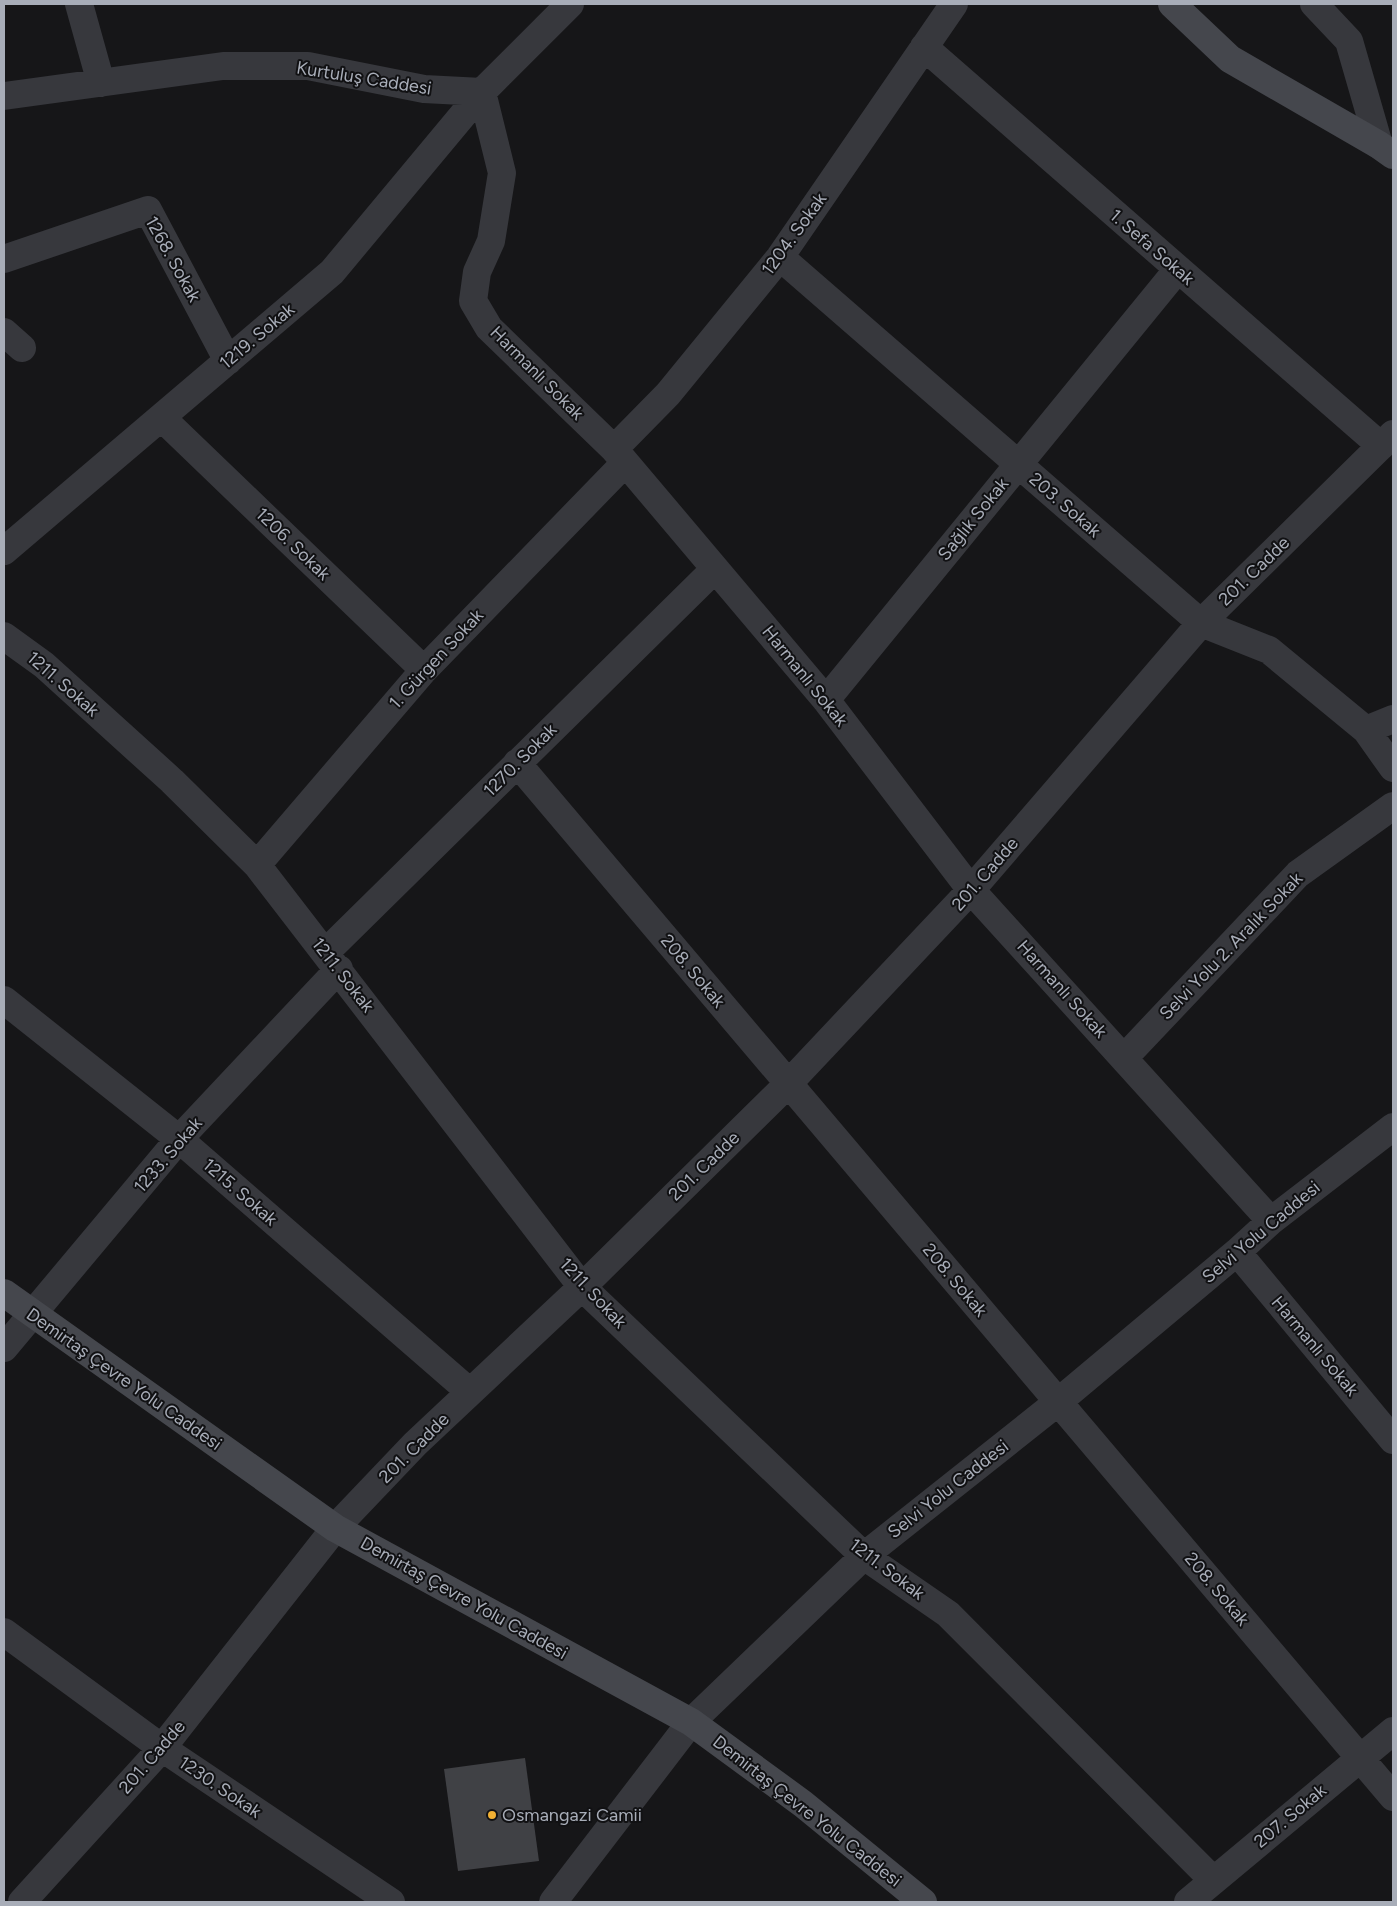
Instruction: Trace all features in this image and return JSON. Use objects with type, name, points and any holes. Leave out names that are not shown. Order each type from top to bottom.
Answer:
[{"type":"main road","points":[[1172,4],[1230,59],[1386,150]]},
{"type":"main road","name":"Demirtaş Çevre Yolu Caddesi","points":[[4,1293],[32,1315],[335,1528],[691,1722],[803,1804],[923,1902]]},
{"type":"street","points":[[79,4],[101,83]]},
{"type":"street","points":[[482,92],[570,4]]},
{"type":"street","name":"1204. Sokak","points":[[619,456],[780,258],[954,4]]},
{"type":"street","points":[[1314,4],[1348,41],[1386,150]]},
{"type":"street","name":"1. Sefa Sokak","points":[[924,47],[1178,269],[1387,440]]},
{"type":"street","name":"Kurtuluş Caddesi","points":[[4,96],[223,66],[308,66],[424,89],[482,92]]},
{"type":"street","name":"1219. Sokak","points":[[4,551],[332,272],[482,92]]},
{"type":"street","name":"Harmanlı Sokak","points":[[482,92],[502,173],[491,241],[477,272],[473,301],[489,328],[619,456],[826,700],[972,890],[1271,1221]]},
{"type":"street","name":"1268. Sokak","points":[[4,259],[148,210],[228,361]]},
{"type":"street","name":"203. Sokak","points":[[780,258],[1201,623],[1269,650],[1366,730],[1393,768]]},
{"type":"street","name":"Sağlık Sokak","points":[[826,700],[1178,269]]},
{"type":"street","name":"1206. Sokak","points":[[162,418],[424,670]]},
{"type":"street","name":"201. Cadde","points":[[22,1902],[162,1748],[335,1528],[416,1444],[582,1287],[788,1084],[972,890],[1201,623],[1387,440]]},
{"type":"street","name":"1. Gürgen Sokak","points":[[257,865],[424,670],[619,456]]},
{"type":"street","name":"1270. Sokak","points":[[332,961],[517,763],[715,569]]},
{"type":"street","name":"1211. Sokak","points":[[4,636],[51,671],[172,781],[257,865],[582,1287],[864,1556],[948,1614],[1213,1880]]},
{"type":"street","points":[[1366,730],[1393,719]]},
{"type":"street","name":"208. Sokak","points":[[517,763],[1393,1797]]},
{"type":"street","name":"Selvi Yolu 2. Aralık Sokak","points":[[1124,1058],[1298,874],[1393,806]]},
{"type":"street","name":"1233. Sokak","points":[[4,1348],[332,961]]},
{"type":"street","name":"1215. Sokak","points":[[4,1000],[179,1140],[470,1392]]},
{"type":"street","name":"Selvi Yolu Caddesi","points":[[553,1902],[691,1722],[864,1556],[1058,1402],[1237,1252],[1271,1221],[1393,1127]]},
{"type":"street","name":"Harmanlı Sokak","points":[[1237,1252],[1393,1440]]},
{"type":"street","name":"1230. Sokak","points":[[4,1632],[162,1748],[391,1902]]},
{"type":"street","name":"207. Sokak","points":[[1188,1902],[1393,1731]]},
{"type":"street","points":[[4,1895],[13,1902]]},
{"type":"building","name":"Osmangazi Camii","points":[[525,1758],[539,1861],[458,1871],[444,1769]]},
{"type":"place","name":"Osmangazi Camii","points":[[492,1815]]}]
